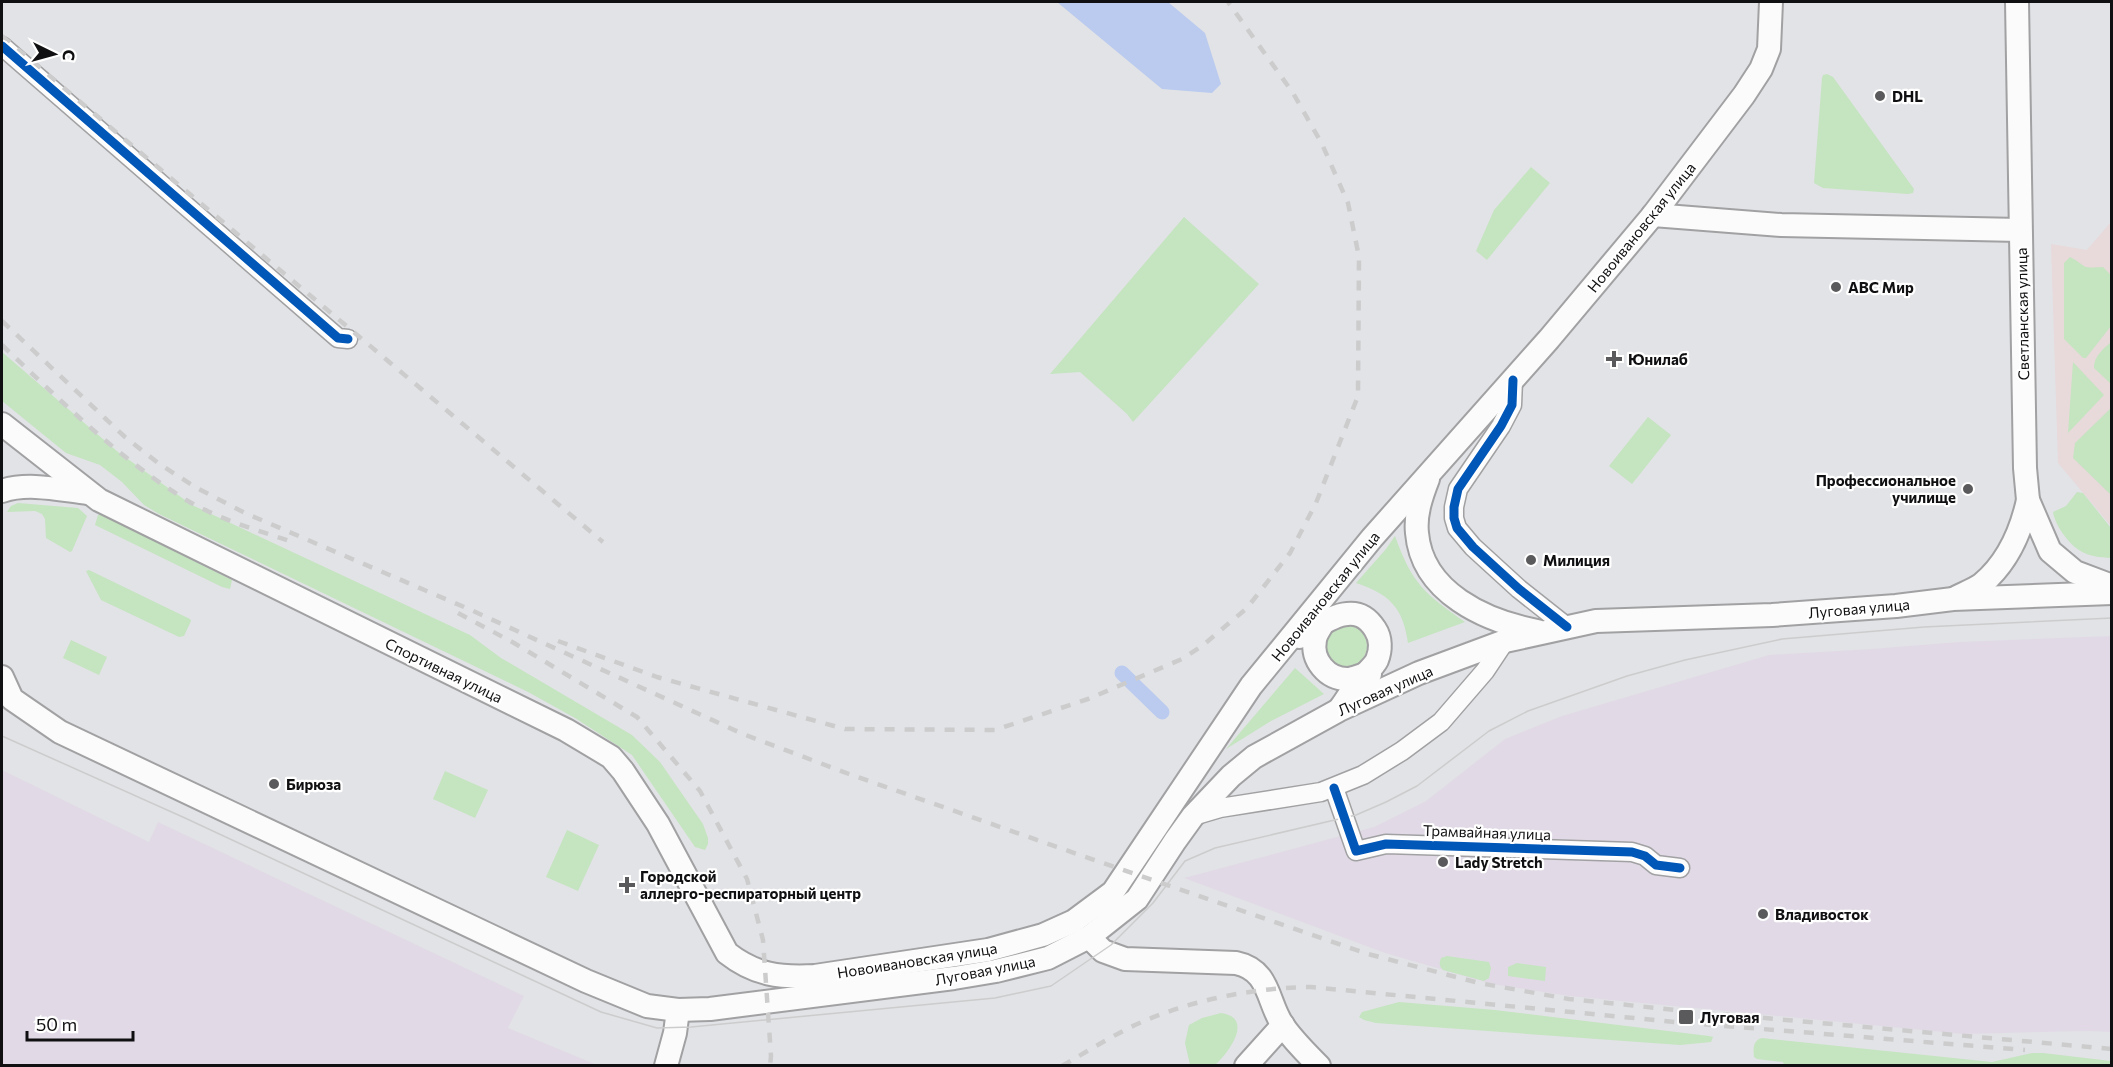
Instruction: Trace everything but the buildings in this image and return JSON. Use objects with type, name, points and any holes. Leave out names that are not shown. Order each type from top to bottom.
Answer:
[{"type":"main road","name":"Новоивановская улица","points":[[788,978],[988,950],[1043,935],[1074,921],[1113,892],[1241,700],[1372,538],[1513,380],[1653,215],[1761,69],[1769,49],[1771,2]]},
{"type":"main road","name":"Светланская улица","points":[[2017,2],[2025,468],[2028,500],[2050,551],[2075,572],[2112,586]]},
{"type":"main road","points":[[1653,215],[1781,225],[2020,230]]},
{"type":"main road","points":[[2,424],[90,494]]},
{"type":"main road","points":[[1432,470],[1422,495],[1417,518],[1420,551],[1427,567],[1454,597],[1485,616],[1513,627],[1544,632]]},
{"type":"main road","name":"Спортивная улица","points":[[2,491],[32,488],[90,494],[566,730],[611,757],[658,824],[727,953],[743,966],[788,978]]},
{"type":"main road","points":[[1953,599],[1981,584],[2004,560],[2022,526],[2028,500]]},
{"type":"main road","points":[[1336,585],[1323,624],[1315,639],[1319,664],[1340,679],[1365,674],[1419,673]]},
{"type":"main road","name":"Луговая улица","points":[[678,1010],[752,1005],[996,971],[1048,958],[1089,937],[1137,899],[1193,816],[1230,776],[1254,757],[1339,710],[1419,673],[1505,642],[1596,621],[1772,615],[1896,606],[1953,599],[2112,593]]},
{"type":"main road","points":[[1287,643],[1336,615],[1350,614],[1364,618],[1375,628],[1380,642],[1380,650],[1375,663],[1339,710]]},
{"type":"main road","points":[[2,677],[7,693],[60,732],[586,981],[647,1006],[678,1010],[675,1033],[666,1065]]},
{"type":"main road","points":[[1089,937],[1103,951],[1125,959],[1248,965],[1259,975],[1283,1025],[1319,1065]]},
{"type":"main road","points":[[1246,1065],[1283,1025]]},
{"type":"street","points":[[2,46],[338,338],[348,339]]},
{"type":"street","points":[[1513,380],[1512,405],[1501,426],[1458,489],[1454,518],[1457,528],[1473,547],[1519,590],[1567,627]]},
{"type":"street","points":[[1193,816],[1220,808],[1296,797],[1334,788],[1363,775],[1402,751],[1441,722],[1485,671],[1505,642]]},
{"type":"street","name":"Трамвайная улица","points":[[1334,788],[1356,851],[1386,844],[1632,852],[1645,856],[1656,865],[1680,868]]},
{"type":"shaded area","points":[[2111,222],[2111,526],[2058,463],[2051,244],[2087,250]]},
{"type":"shaded area","points":[[2111,636],[2111,1032],[1964,1034],[1569,996],[1492,984],[1385,953],[1184,878],[1374,827],[1426,801],[1505,739],[1562,716],[1769,655],[1959,642]]},
{"type":"shaded area","points":[[2,770],[149,842],[158,822],[524,996],[508,1028],[597,1065],[2,1065]]},
{"type":"green space","points":[[1827,74],[1833,77],[1914,189],[1913,193],[1823,188],[1814,183],[1822,78]]},
{"type":"green space","points":[[1531,167],[1550,183],[1487,260],[1476,251],[1494,210]]},
{"type":"green space","points":[[1184,217],[1259,284],[1133,422],[1080,372],[1050,374]]},
{"type":"green space","points":[[2070,257],[2085,266],[2103,267],[2111,275],[2111,326],[2086,358],[2083,358],[2064,339],[2064,263]]},
{"type":"green space","points":[[2111,342],[2111,384],[2094,368],[2094,364],[2102,350]]},
{"type":"green space","points":[[2,352],[118,452],[192,505],[470,635],[501,658],[632,735],[660,762],[703,824],[708,838],[705,850],[695,847],[632,755],[575,718],[528,692],[159,514],[144,505],[122,482],[100,465],[66,453],[2,401]]},
{"type":"green space","points":[[2073,362],[2104,395],[2068,433]]},
{"type":"green space","points":[[2111,408],[2111,495],[2073,458],[2075,443]]},
{"type":"green space","points":[[1648,417],[1671,435],[1632,484],[1609,466]]},
{"type":"green space","points":[[2077,492],[2083,493],[2111,528],[2111,558],[2091,555],[2079,550],[2059,528],[2053,512],[2066,506]]},
{"type":"green space","points":[[18,503],[78,508],[87,516],[72,551],[46,538],[45,519],[42,514],[35,511],[7,512],[11,506]]},
{"type":"green space","points":[[100,514],[232,580],[230,589],[95,525]]},
{"type":"green space","points":[[1395,536],[1407,566],[1421,586],[1440,604],[1465,622],[1408,643],[1398,611],[1386,597],[1356,583]]},
{"type":"green space","points":[[89,570],[190,619],[184,636],[179,637],[101,600],[86,571]]},
{"type":"green space","points":[[1346,625],[1361,631],[1367,646],[1361,661],[1346,667],[1331,661],[1325,646],[1331,631]]},
{"type":"green space","points":[[71,640],[107,657],[99,675],[63,658]]},
{"type":"green space","points":[[1295,668],[1324,694],[1271,721],[1226,749]]},
{"type":"green space","points":[[445,771],[488,790],[475,818],[433,799]]},
{"type":"green space","points":[[567,830],[599,845],[578,891],[546,877]]},
{"type":"green space","points":[[1447,956],[1489,962],[1491,968],[1489,978],[1484,981],[1443,970],[1440,960]]},
{"type":"green space","points":[[1517,963],[1546,967],[1545,981],[1508,976],[1508,967]]},
{"type":"green space","points":[[1399,1002],[1495,1010],[1713,1037],[1711,1042],[1680,1045],[1376,1023],[1359,1017],[1362,1012]]},
{"type":"green space","points":[[1221,1013],[1231,1016],[1236,1022],[1236,1036],[1232,1045],[1215,1065],[1190,1065],[1185,1043],[1189,1025],[1202,1018]]},
{"type":"green space","points":[[1762,1038],[1992,1062],[2032,1053],[2043,1053],[2111,1061],[2111,1065],[1784,1065],[1783,1062],[1754,1057],[1755,1043]]},
{"type":"water","points":[[1057,2],[1168,2],[1205,33],[1221,84],[1212,93],[1162,89]]},
{"type":"waterway","points":[[1122,673],[1162,712]]},
{"type":"tram line","points":[[2,736],[185,818],[601,1012],[657,1028],[691,1027],[995,998],[1051,986],[1111,945],[1153,903],[1185,861],[1215,848],[1356,815],[1417,786],[1489,731],[1528,711],[1627,676],[1685,660],[1782,639],[1924,627],[2112,618]]},
{"type":"railway","points":[[558,641],[657,677],[845,729],[995,730],[1088,699],[1182,659],[1202,646],[1247,608],[1290,553],[1316,503],[1358,396],[1359,257],[1348,203],[1322,144],[1293,93],[1228,2]]},
{"type":"railway","points":[[2,36],[603,542]]},
{"type":"railway","points":[[2,321],[125,437],[158,463],[195,487],[245,513],[471,610],[743,734],[849,774],[1080,855],[1368,954],[1479,983],[1569,999],[2112,1049]]},
{"type":"railway","points":[[2,345],[91,428],[138,467],[188,501],[212,513],[290,541]]},
{"type":"railway","points":[[458,613],[514,643],[637,717],[700,791],[747,879],[763,940],[770,1066]]},
{"type":"railway","points":[[1062,1066],[1135,1025],[1199,1002],[1243,993],[1311,987],[1675,1022],[2025,1050]]},
{"type":"cycle path","points":[[2,46],[338,338],[348,339]]},
{"type":"cycle path","points":[[1513,380],[1512,405],[1501,426],[1458,489],[1454,518],[1457,528],[1473,547],[1519,589],[1567,627]]},
{"type":"cycle path","points":[[1334,788],[1356,851],[1386,844],[1632,852],[1645,856],[1656,865],[1680,868]]},
{"type":"place","name":"DHL","points":[[1880,96]]},
{"type":"place","name":"ABC Мир","points":[[1836,287]]},
{"type":"place","name":"Юнилаб","points":[[1614,359]]},
{"type":"place","name":"Профессиональное училище","points":[[1968,489]]},
{"type":"place","name":"Милиция","points":[[1531,560]]},
{"type":"place","name":"Бирюза","points":[[274,784]]},
{"type":"place","name":"Lady Stretch","points":[[1443,862]]},
{"type":"place","name":"Городской аллерго-респираторный центр","points":[[627,885]]},
{"type":"place","name":"Владивосток","points":[[1763,914]]},
{"type":"place","name":"Луговая","points":[[1686,1017]]}]
